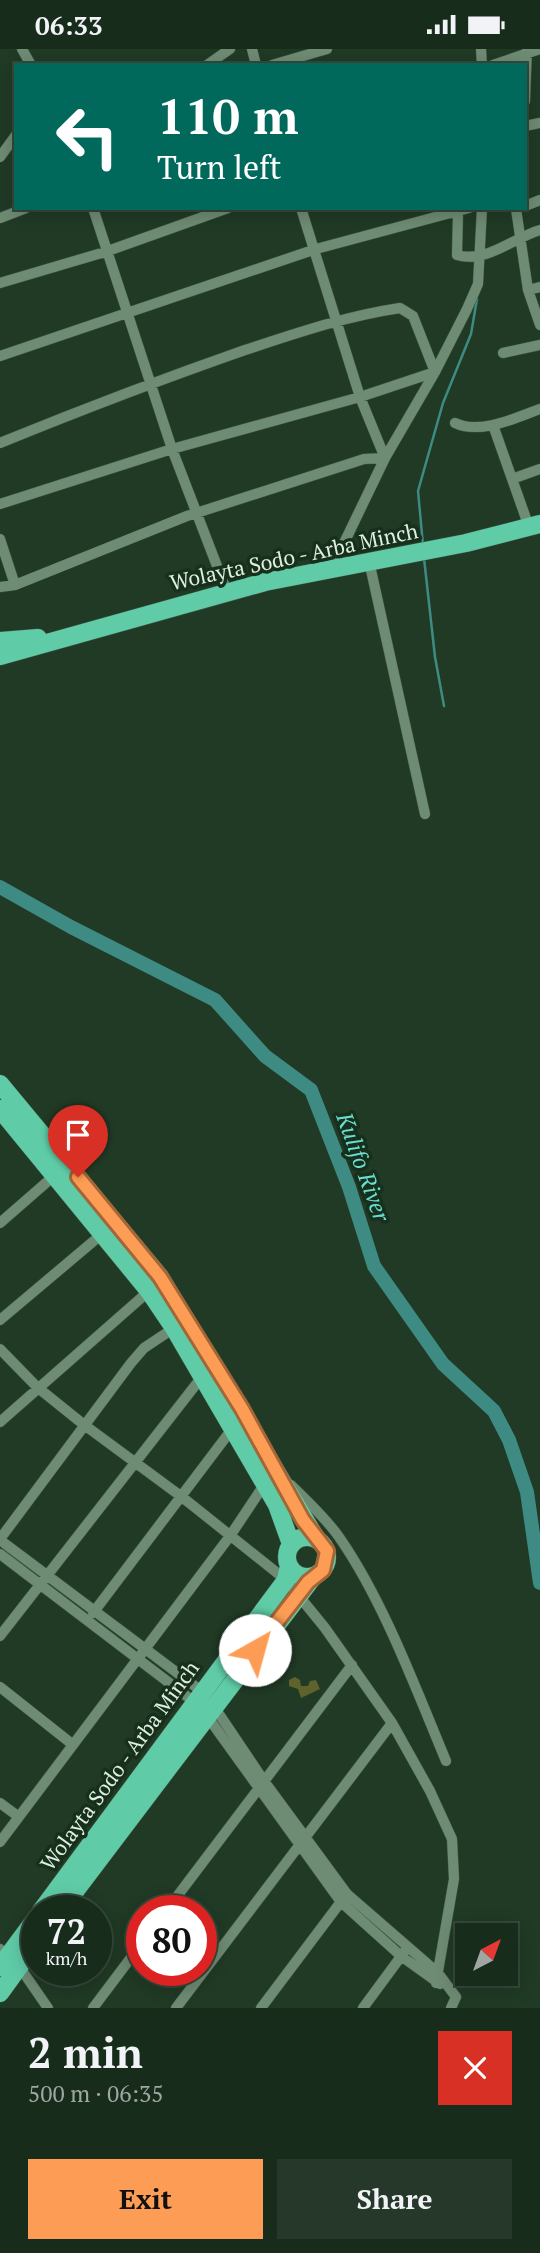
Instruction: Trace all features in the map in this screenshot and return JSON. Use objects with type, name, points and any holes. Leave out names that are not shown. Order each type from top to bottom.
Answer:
[{"type":"highway","name":"Wolayta Sodo - Arba Minch","points":[[0,656],[227,592],[327,569],[466,543],[535,526]]},
{"type":"highway","name":"Wolayta Sodo - Arba Minch","points":[[0,642],[60,639]]},
{"type":"highway","name":"Wolayta Sodo - Arba Minch","points":[[0,1084],[160,1277],[182,1331],[278,1473],[303,1520],[325,1547],[328,1559],[323,1570],[313,1577],[291,1580],[71,1895]]},
{"type":"highway","points":[[3,1117],[55,1175],[182,1331],[201,1378],[287,1527],[291,1544]]},
{"type":"highway","points":[[313,1577],[299,1576],[291,1580],[287,1552],[291,1544],[303,1537],[317,1540]]},
{"type":"highway","name":"Wolayta Sodo - Arba Minch","points":[[54,1895],[204,1703]]},
{"type":"highway","points":[[0,1993],[7,1959],[21,1939]]},
{"type":"street","points":[[210,63],[230,49]]},
{"type":"street","points":[[279,63],[327,49]]},
{"type":"street","points":[[498,63],[540,49]]},
{"type":"street","points":[[0,157],[14,138]]},
{"type":"street","points":[[0,218],[21,210]]},
{"type":"street","points":[[94,210],[105,252],[172,449],[227,592]]},
{"type":"street","points":[[0,283],[105,252],[222,210]]},
{"type":"street","points":[[302,210],[338,319],[360,397],[385,458]]},
{"type":"street","points":[[0,356],[316,249],[465,210]]},
{"type":"street","points":[[327,569],[345,541],[385,458],[435,372],[478,284],[482,210]]},
{"type":"street","points":[[517,210],[528,290],[540,325]]},
{"type":"street","points":[[458,213],[457,255],[479,257],[520,236],[540,230]]},
{"type":"street","points":[[528,290],[540,287]]},
{"type":"street","points":[[0,443],[151,383],[338,319],[400,307],[413,316],[435,372]]},
{"type":"street","points":[[503,353],[540,345]]},
{"type":"street","points":[[0,505],[172,449],[360,397],[435,372]]},
{"type":"street","points":[[455,423],[463,427],[493,425],[540,409]]},
{"type":"street","points":[[493,425],[512,479],[535,526]]},
{"type":"street","points":[[0,587],[15,585],[197,514],[364,459],[385,458]]},
{"type":"street","points":[[512,479],[540,469]]},
{"type":"street","points":[[0,538],[15,585]]},
{"type":"street","points":[[369,561],[425,814]]},
{"type":"street","points":[[0,1223],[55,1175]]},
{"type":"street","points":[[0,1320],[102,1234]]},
{"type":"street","points":[[0,1422],[149,1291]]},
{"type":"street","points":[[182,1331],[144,1348],[83,1424],[0,1539],[146,1647],[204,1703],[298,1845],[344,1898],[440,1980],[456,1997],[451,2008]]},
{"type":"street","points":[[0,1349],[37,1387],[83,1424],[291,1580],[352,1665],[392,1723],[452,1839],[454,1879],[440,1980]]},
{"type":"street","points":[[0,1636],[201,1378]]},
{"type":"street","points":[[88,1619],[232,1429]]},
{"type":"street","points":[[278,1473],[340,1538],[388,1629],[446,1761]]},
{"type":"street","points":[[0,1842],[230,1536],[264,1485]]},
{"type":"street","points":[[0,1554],[204,1703]]},
{"type":"street","points":[[178,1895],[352,1665]]},
{"type":"street","points":[[0,1687],[72,1744]]},
{"type":"street","points":[[176,2008],[392,1723]]},
{"type":"street","points":[[260,1786],[305,1835],[344,1898]]},
{"type":"street","points":[[0,1803],[19,1817]]},
{"type":"street","points":[[261,2008],[344,1898]]},
{"type":"street","points":[[363,2008],[404,1952]]},
{"type":"street","points":[[7,1959],[48,2008]]},
{"type":"street","points":[[93,2008],[126,1964]]},
{"type":"green space","points":[[295,1677],[300,1680],[301,1686],[308,1686],[310,1681],[316,1680],[320,1689],[301,1698],[298,1689],[289,1686],[289,1680]]},
{"type":"waterway","points":[[423,545],[418,491],[443,403],[471,334],[477,299]]},
{"type":"waterway","points":[[424,558],[435,657],[444,706]]},
{"type":"waterway","name":"Kulifo River","points":[[0,887],[71,927],[215,1000],[265,1056],[311,1090],[349,1187],[374,1266],[443,1364],[494,1411],[509,1440],[527,1492],[540,1583]]},
{"type":"route","points":[[78,1177],[160,1277],[242,1409],[303,1520],[327,1551],[328,1559],[323,1570],[308,1582],[255,1650]]}]
